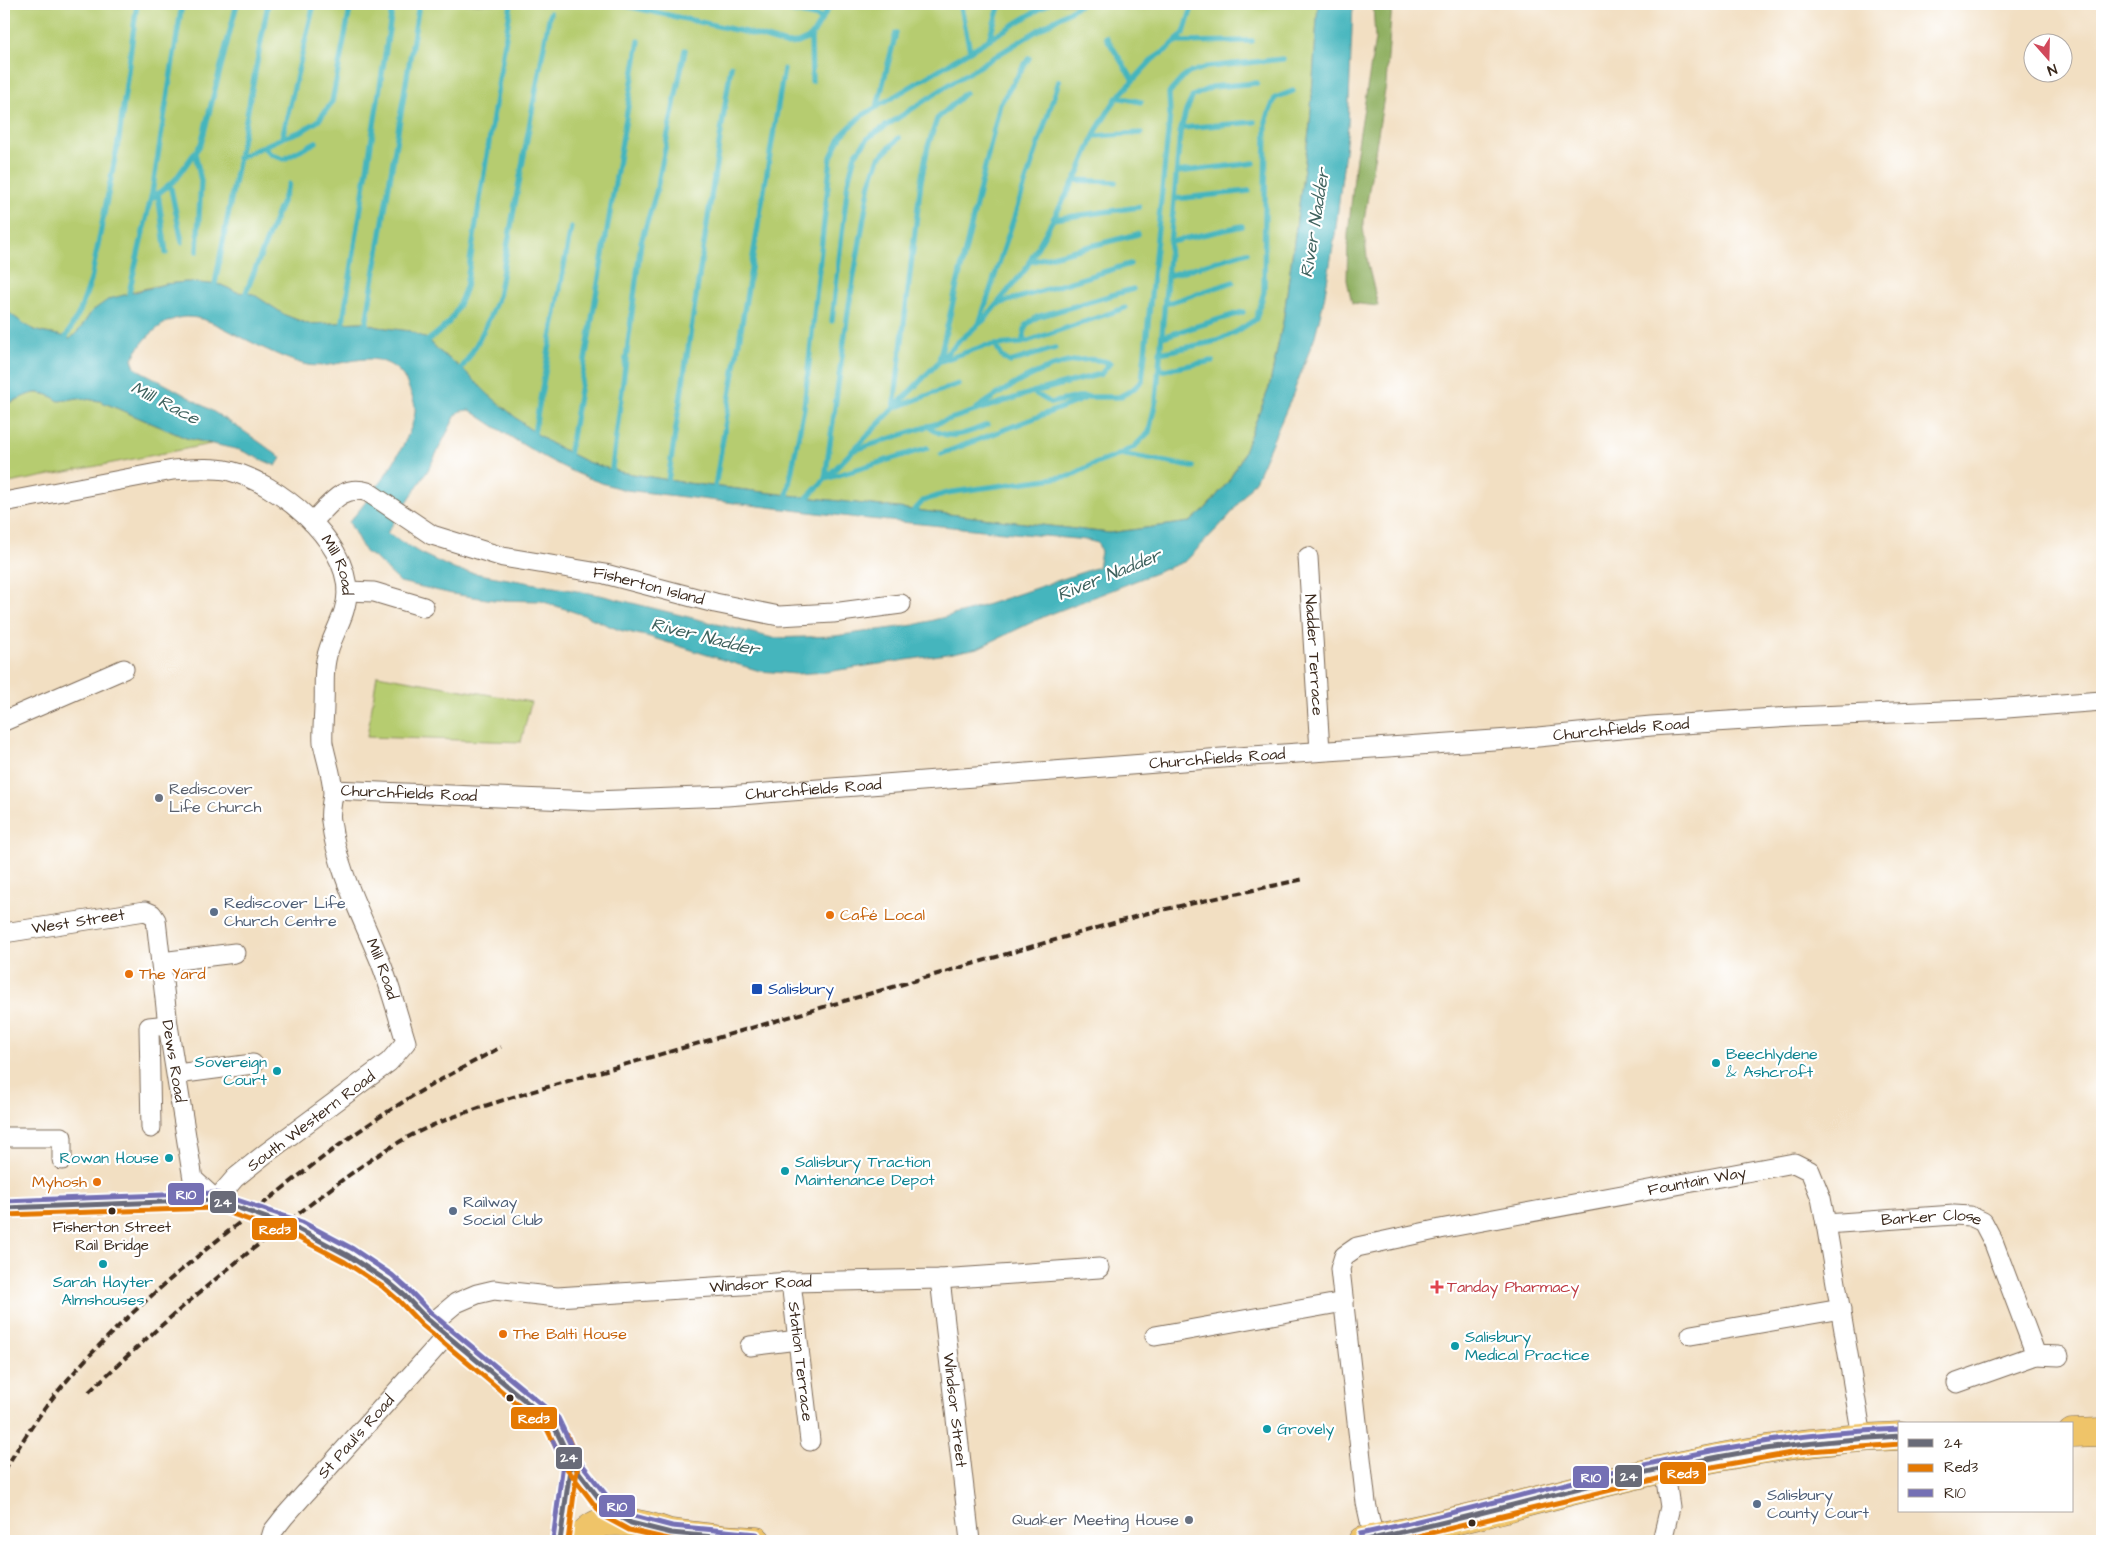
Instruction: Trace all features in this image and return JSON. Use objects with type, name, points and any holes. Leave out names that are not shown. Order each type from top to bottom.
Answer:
[{"type":"highway","points":[[2074,1433],[2102,1432]]},
{"type":"highway","points":[[1368,1540],[1490,1512],[1664,1468],[1785,1447],[1862,1437],[1898,1436]]},
{"type":"highway","points":[[577,1541],[587,1530],[601,1522],[631,1523],[679,1537],[757,1541]]},
{"type":"street","name":"Mill Road","points":[[4,502],[173,470],[215,469],[247,476],[274,491],[312,522],[334,548],[340,561],[347,591],[345,607],[329,645],[326,661],[323,741],[333,790],[330,818],[334,845],[379,958],[406,1042]]},
{"type":"street","name":"Fisherton Island","points":[[312,522],[341,493],[349,489],[357,489],[368,492],[432,535],[503,557],[605,574],[715,603],[779,616],[833,613],[901,604]]},
{"type":"street","name":"Nadder Terrace","points":[[1308,557],[1320,751]]},
{"type":"street","points":[[347,591],[374,592],[424,607]]},
{"type":"street","points":[[4,721],[124,669]]},
{"type":"street","points":[[2102,701],[2102,709]]},
{"type":"street","name":"Churchfields Road","points":[[333,790],[594,801],[826,790],[1320,751],[1538,737],[1651,726],[1775,718],[1994,709],[2102,701]]},
{"type":"street","name":"West Street","points":[[4,933],[145,911],[152,914]]},
{"type":"street","name":"Dews Road","points":[[152,914],[156,920],[168,1025],[193,1179],[216,1200]]},
{"type":"street","points":[[161,962],[235,953]]},
{"type":"street","points":[[152,1128],[149,1027],[168,1025]]},
{"type":"street","name":"South Western Road","points":[[216,1200],[235,1178],[265,1154],[390,1062],[406,1042]]},
{"type":"street","points":[[177,1074],[253,1064]]},
{"type":"street","points":[[4,1137],[62,1137],[62,1160]]},
{"type":"street","name":"Fountain Way","points":[[1368,1540],[1366,1504],[1340,1269],[1344,1256],[1357,1247],[1440,1229],[1794,1163],[1810,1171],[1821,1198],[1862,1437]]},
{"type":"street","points":[[4,1208],[216,1200],[298,1229],[335,1248],[387,1281],[439,1329],[553,1424],[571,1462],[608,1510],[631,1523]]},
{"type":"street","name":"Barker Close","points":[[1826,1224],[1954,1215],[1970,1216],[1983,1222],[1993,1241],[2036,1354]]},
{"type":"street","name":"Windsor Road","points":[[439,1329],[456,1303],[477,1294],[494,1290],[557,1297],[791,1282],[940,1279],[1100,1268]]},
{"type":"street","name":"Windsor Street","points":[[940,1279],[970,1541]]},
{"type":"street","name":"Station Terrace","points":[[791,1282],[810,1441]]},
{"type":"street","points":[[1155,1336],[1344,1302]]},
{"type":"street","points":[[1691,1335],[1841,1309]]},
{"type":"street","name":"St Paul's Road","points":[[270,1541],[273,1531],[284,1517],[439,1329]]},
{"type":"street","points":[[750,1346],[797,1340]]},
{"type":"street","points":[[1957,1383],[2036,1354],[2059,1356]]},
{"type":"street","points":[[560,1541],[571,1462]]},
{"type":"street","points":[[1662,1541],[1670,1507],[1664,1468]]},
{"type":"green space","points":[[4,4],[1318,4],[1310,124],[1283,322],[1269,388],[1241,459],[1228,482],[1206,508],[1190,522],[1109,533],[687,483],[620,472],[587,462],[550,443],[527,427],[489,395],[464,370],[439,351],[429,340],[410,331],[378,327],[362,322],[308,324],[285,315],[253,294],[237,292],[221,285],[187,282],[165,284],[134,291],[92,311],[80,329],[70,339],[39,332],[27,326],[4,309]]},
{"type":"green space","points":[[1373,4],[1392,4],[1386,84],[1363,227],[1368,264],[1378,306],[1352,303],[1347,280],[1348,235],[1356,157],[1375,39]]},
{"type":"green space","points":[[31,392],[50,395],[59,401],[78,398],[100,401],[186,438],[211,444],[4,484],[4,404],[13,402]]},
{"type":"green space","points":[[377,675],[531,702],[521,742],[367,737]]},
{"type":"green space","points":[[624,1535],[641,1541],[594,1541],[599,1537]]},
{"type":"water","points":[[1318,4],[1353,4],[1348,126],[1335,235],[1324,300],[1315,336],[1291,399],[1256,479],[1229,516],[1186,561],[1043,617],[978,648],[826,672],[796,674],[760,671],[650,637],[619,630],[586,616],[541,601],[494,600],[452,594],[400,582],[375,558],[365,552],[349,522],[389,470],[406,439],[415,412],[413,399],[406,381],[393,366],[378,360],[369,359],[322,366],[303,364],[274,353],[218,325],[203,319],[187,317],[178,318],[162,325],[147,337],[132,359],[135,368],[192,399],[245,432],[281,458],[276,466],[240,450],[186,438],[100,401],[78,398],[59,401],[43,393],[36,393],[4,404],[4,309],[35,330],[70,339],[80,329],[92,311],[109,299],[165,284],[187,282],[221,285],[237,292],[253,294],[285,315],[308,324],[362,322],[378,327],[410,331],[429,340],[439,351],[464,370],[489,395],[527,427],[550,443],[587,462],[620,472],[687,483],[1109,533],[1190,522],[1206,508],[1228,482],[1241,459],[1269,388],[1283,322],[1310,124]],"holes":[[[470,410],[544,457],[584,476],[626,490],[859,518],[1086,540],[1098,543],[1101,552],[1098,567],[968,611],[914,625],[835,636],[773,638],[600,595],[456,570],[420,553],[387,533],[428,470],[455,417],[460,411]]]},
{"type":"waterway","points":[[66,337],[80,311],[91,280],[119,138],[137,4]]},
{"type":"waterway","points":[[129,293],[152,193],[182,4]]},
{"type":"waterway","points":[[151,199],[175,180],[201,144],[237,4]]},
{"type":"waterway","points":[[215,284],[268,4]]},
{"type":"waterway","points":[[282,138],[314,4]]},
{"type":"waterway","points":[[238,158],[302,131],[318,121],[332,102],[351,4]]},
{"type":"waterway","points":[[342,328],[393,4]]},
{"type":"waterway","points":[[365,330],[419,4]]},
{"type":"waterway","points":[[423,344],[451,320],[466,287],[511,4]]},
{"type":"waterway","points":[[618,4],[745,32],[786,44],[798,43],[811,37],[831,4]]},
{"type":"waterway","points":[[759,4],[823,18]]},
{"type":"waterway","points":[[989,39],[1000,4]]},
{"type":"waterway","points":[[786,500],[804,408],[831,157],[841,136],[860,117],[1048,4]]},
{"type":"waterway","points":[[832,321],[848,182],[855,155],[869,137],[950,84],[1081,4]]},
{"type":"waterway","points":[[803,502],[959,341],[984,320],[1025,270],[1079,172],[1096,131],[1116,99],[1153,59],[1168,49],[1184,33],[1193,4]]},
{"type":"waterway","points":[[961,7],[970,51]]},
{"type":"waterway","points":[[458,373],[481,336],[498,297],[550,13]]},
{"type":"waterway","points":[[877,107],[896,33]]},
{"type":"waterway","points":[[811,37],[812,81]]},
{"type":"waterway","points":[[1106,37],[1133,80]]},
{"type":"waterway","points":[[568,461],[639,41]]},
{"type":"waterway","points":[[1175,42],[1252,41]]},
{"type":"waterway","points":[[611,476],[641,242],[656,193],[685,50]]},
{"type":"waterway","points":[[939,361],[1000,104],[1029,58]]},
{"type":"waterway","points":[[852,451],[1033,392],[1051,403],[1078,397],[1119,397],[1132,390],[1142,381],[1170,114],[1169,93],[1186,74],[1207,67],[1283,59]]},
{"type":"waterway","points":[[667,487],[731,66]]},
{"type":"waterway","points":[[714,493],[784,69]]},
{"type":"waterway","points":[[979,324],[1059,81]]},
{"type":"waterway","points":[[911,514],[923,501],[946,493],[1070,476],[1134,447],[1149,432],[1156,400],[1180,133],[1186,111],[1193,96],[1212,87],[1257,83]]},
{"type":"waterway","points":[[1160,353],[1217,341],[1256,319],[1264,292],[1266,121],[1275,98],[1293,91]]},
{"type":"waterway","points":[[958,384],[894,408],[921,181],[928,146],[937,119],[965,93]]},
{"type":"waterway","points":[[1117,97],[1141,102]]},
{"type":"waterway","points":[[1182,128],[1255,122]]},
{"type":"waterway","points":[[1095,136],[1141,133]]},
{"type":"waterway","points":[[899,138],[879,158],[870,183],[849,305],[825,479],[927,448]]},
{"type":"waterway","points":[[263,147],[272,155],[284,159],[316,142]]},
{"type":"waterway","points":[[195,153],[201,181],[197,251]]},
{"type":"waterway","points":[[1177,172],[1254,163]]},
{"type":"waterway","points":[[1075,180],[1115,182]]},
{"type":"waterway","points":[[170,184],[182,242]]},
{"type":"waterway","points":[[243,300],[289,184]]},
{"type":"waterway","points":[[1174,199],[1249,191]]},
{"type":"waterway","points":[[158,193],[166,253]]},
{"type":"waterway","points":[[1053,219],[1139,207]]},
{"type":"waterway","points":[[1170,242],[1242,226]]},
{"type":"waterway","points":[[533,439],[571,227]]},
{"type":"waterway","points":[[1029,262],[1138,234]]},
{"type":"waterway","points":[[1167,276],[1247,252]]},
{"type":"waterway","points":[[998,304],[1130,264]]},
{"type":"waterway","points":[[1165,304],[1233,282]]},
{"type":"waterway","points":[[941,361],[984,346],[1022,343],[1026,325],[1037,317],[1133,289]]},
{"type":"waterway","points":[[1022,343],[1125,308]]},
{"type":"waterway","points":[[1162,337],[1243,312]]},
{"type":"waterway","points":[[996,345],[1002,357],[1010,362],[1055,348]]},
{"type":"waterway","points":[[976,409],[1005,390],[1040,371],[1076,360],[1094,360],[1110,363],[1101,374],[1033,392]]},
{"type":"waterway","points":[[1159,371],[1212,361]]},
{"type":"waterway","points":[[941,454],[1084,399]]},
{"type":"waterway","points":[[928,426],[942,434],[957,435],[987,425]]},
{"type":"waterway","points":[[1121,454],[1193,467]]},
{"type":"railway","points":[[89,1392],[188,1302],[321,1196],[379,1154],[435,1124],[513,1097],[1148,913],[1304,879]]},
{"type":"railway","points":[[4,1471],[32,1426],[64,1384],[104,1340],[170,1280],[279,1191],[360,1130],[415,1095],[501,1047]]},
{"type":"transit line","name":"R10","points":[[4,1201],[216,1193],[302,1222],[353,1249],[392,1275],[431,1313],[558,1418],[577,1458],[613,1504],[634,1516],[672,1526],[757,1534]]},
{"type":"transit line","name":"24","points":[[4,1208],[216,1200],[298,1229],[349,1256],[387,1281],[404,1295],[426,1318],[553,1424],[571,1462],[608,1510],[631,1523],[671,1533],[757,1541]]},
{"type":"transit line","name":"Red3","points":[[4,1215],[215,1208],[295,1236],[345,1262],[383,1287],[421,1324],[547,1429],[565,1466],[603,1516],[629,1530],[677,1541]]},
{"type":"transit line","name":"R10","points":[[1360,1534],[1456,1512],[1600,1475],[1696,1454],[1803,1437],[1898,1429]]},
{"type":"transit line","name":"Red3","points":[[567,1435],[578,1462],[568,1541]]},
{"type":"transit line","name":"24","points":[[1362,1541],[1697,1461],[1784,1447],[1898,1436]]},
{"type":"transit line","name":"24","points":[[560,1438],[571,1462],[560,1541]]},
{"type":"transit line","name":"R10","points":[[553,1441],[563,1463],[553,1540]]},
{"type":"transit line","name":"Red3","points":[[1397,1541],[1695,1470],[1797,1452],[1898,1444]]},
{"type":"place","name":"Rediscover Life Church","points":[[159,798]]},
{"type":"place","name":"Rediscover Life Church Centre","points":[[214,912]]},
{"type":"place","name":"Café Local","points":[[830,915]]},
{"type":"place","name":"The Yard","points":[[129,974]]},
{"type":"place","name":"Salisbury","points":[[757,989]]},
{"type":"place","name":"Beechlydene & Ashcroft","points":[[1716,1063]]},
{"type":"place","name":"Sovereign Court","points":[[277,1071]]},
{"type":"place","name":"Rowan House","points":[[169,1158]]},
{"type":"place","name":"Salisbury Traction Maintenance Depot","points":[[785,1171]]},
{"type":"place","name":"Myhosh","points":[[97,1182]]},
{"type":"place","name":"Fisherton Street Rail Bridge","points":[[112,1211]]},
{"type":"place","name":"Railway Social Club","points":[[453,1211]]},
{"type":"place","name":"Sarah Hayter Almshouses","points":[[103,1264]]},
{"type":"place","name":"Tanday Pharmacy","points":[[1437,1287]]},
{"type":"place","name":"The Balti House","points":[[503,1334]]},
{"type":"place","name":"Salisbury Medical Practice","points":[[1455,1346]]},
{"type":"place","name":"Grovely","points":[[1267,1429]]},
{"type":"place","name":"Salisbury County Court","points":[[1757,1504]]},
{"type":"place","name":"Quaker Meeting House","points":[[1189,1520]]},
{"type":"water label","name":"River Nadder","points":[[1315,223]]},
{"type":"water label","name":"Mill Race","points":[[165,403]]},
{"type":"water label","name":"River Nadder","points":[[1109,575]]},
{"type":"water label","name":"River Nadder","points":[[705,637]]}]
